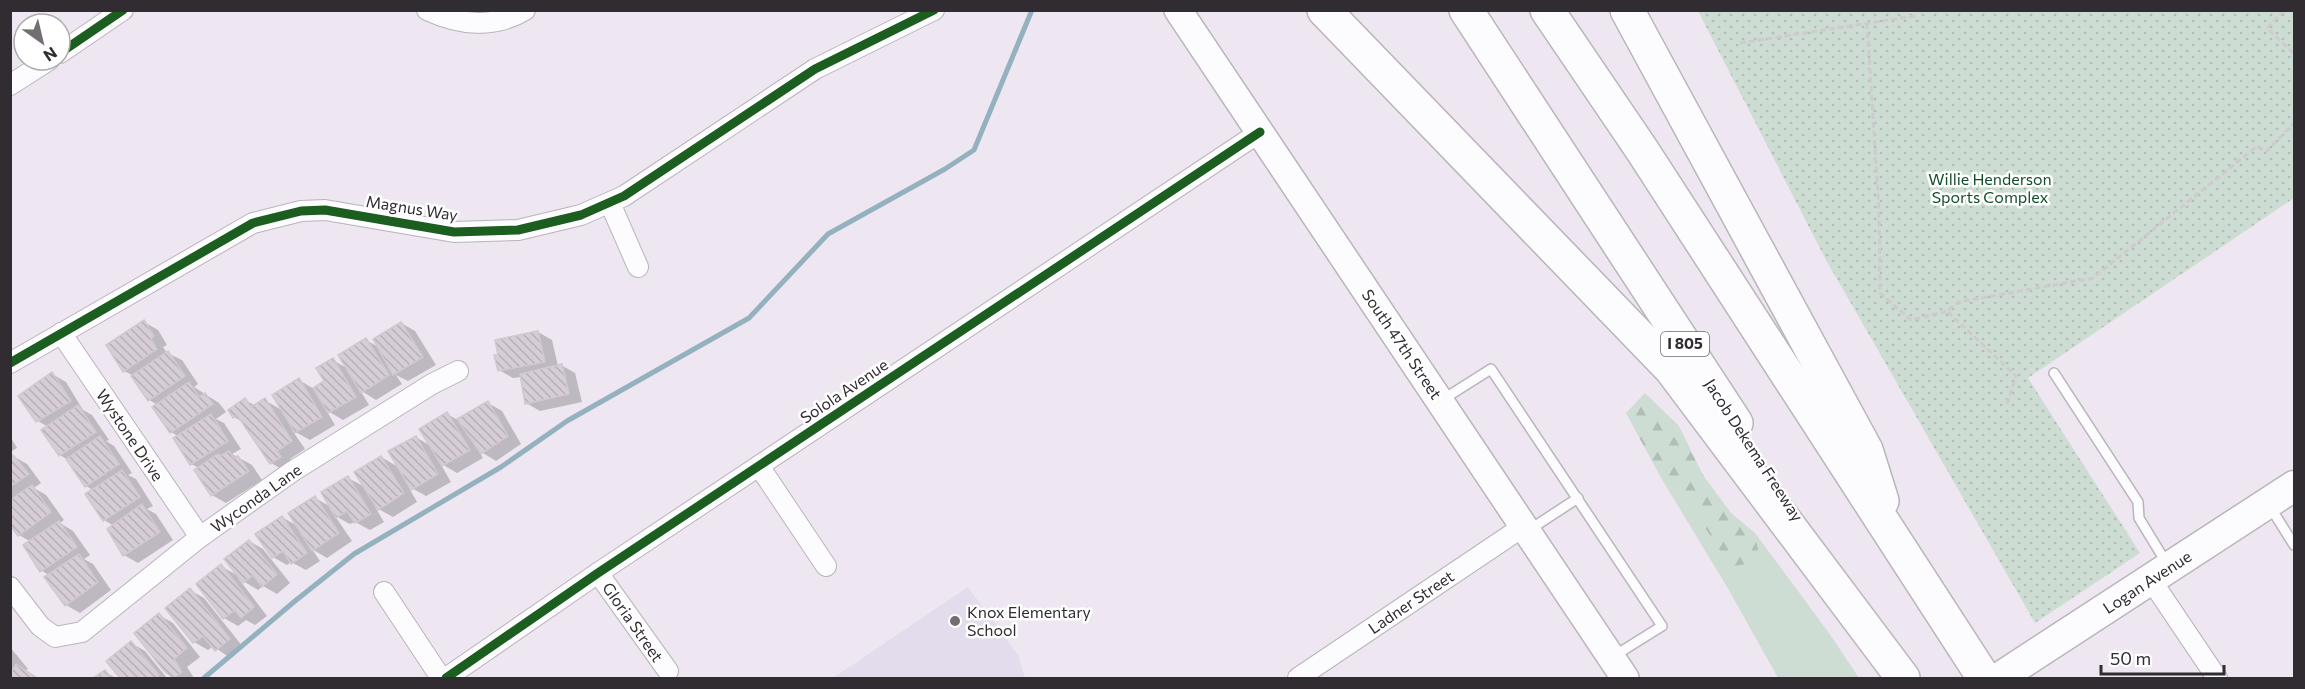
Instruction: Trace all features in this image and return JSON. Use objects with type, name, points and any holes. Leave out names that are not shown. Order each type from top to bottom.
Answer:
[{"type":"highway","points":[[1324,10],[1671,369],[1903,678]]},
{"type":"highway","name":"Jacob Dekema Freeway","points":[[1466,10],[1903,678]]},
{"type":"highway","points":[[1547,10],[1642,150],[1984,678]]},
{"type":"highway","points":[[1557,10],[1642,150]]},
{"type":"highway","points":[[1627,10],[1866,450],[1894,540]]},
{"type":"main road","name":"South 47th Street","points":[[1178,10],[1618,668]]},
{"type":"main road","name":"Logan Avenue","points":[[1999,678],[2295,486]]},
{"type":"street","points":[[72,44],[123,10]]},
{"type":"street","points":[[428,10],[449,19],[474,23],[502,20],[525,10]]},
{"type":"street","name":"Magnus Way","points":[[10,363],[253,223],[301,211],[325,210],[454,232],[518,231],[581,215],[610,203],[815,69],[934,10]]},
{"type":"street","points":[[10,85],[30,72]]},
{"type":"street","name":"Solola Avenue","points":[[444,678],[1260,132]]},
{"type":"street","points":[[610,203],[638,267]]},
{"type":"street","name":"Wystone Drive","points":[[61,333],[200,537]]},
{"type":"street","name":"Wyconda Lane","points":[[10,586],[40,626],[55,637],[82,632],[200,537],[312,458],[432,384],[458,371]]},
{"type":"street","points":[[759,466],[825,566]]},
{"type":"street","name":"Ladner Street","points":[[1298,678],[1526,529]]},
{"type":"street","name":"Gloria Street","points":[[598,573],[668,671]]},
{"type":"street","points":[[2160,574],[2217,678]]},
{"type":"street","points":[[384,592],[444,678]]},
{"type":"lane","points":[[1440,402],[1491,369],[1578,498],[1662,626],[1618,668]]},
{"type":"lane","points":[[2054,373],[2139,502],[2139,518],[2160,574]]},
{"type":"lane","points":[[1526,529],[1578,498]]},
{"type":"lane","points":[[2268,503],[2295,545]]},
{"type":"path","points":[[1740,43],[1914,16],[1915,10]]},
{"type":"path","points":[[2284,11],[2267,28],[2295,54]]},
{"type":"path","points":[[1867,23],[1879,212],[1880,293],[1911,320],[1947,311],[1959,302],[2093,278],[2256,147],[2267,151],[2295,123]]},
{"type":"path","points":[[1947,311],[2016,376],[2007,404]]},
{"type":"shaded area","name":"Knox Elementary School","points":[[968,587],[1018,655],[1025,678],[833,678]]},
{"type":"green space","name":"Willie Henderson Sports Complex","points":[[1698,11],[2294,11],[2294,198],[2028,378],[2140,553],[2035,623],[1826,260]]},
{"type":"green space","points":[[1645,393],[1679,426],[1703,475],[1731,513],[1755,533],[1758,550],[1751,563],[1731,567],[1700,520],[1660,476],[1626,413]]},
{"type":"green space","points":[[1660,476],[1700,520],[1731,566],[1758,550],[1755,533],[1829,633],[1859,678],[1778,678],[1730,592]]},
{"type":"building","points":[[144,320],[154,336],[151,339],[157,349],[123,372],[106,345]]},
{"type":"building","points":[[401,322],[423,357],[393,375],[373,339]]},
{"type":"building","points":[[538,331],[545,362],[498,371],[494,355],[498,355],[495,340]]},
{"type":"building","points":[[366,338],[389,375],[361,393],[338,355]]},
{"type":"building","points":[[168,351],[185,376],[148,401],[131,376]]},
{"type":"building","points":[[333,358],[356,397],[328,413],[313,388],[324,381],[316,368]]},
{"type":"building","points":[[562,364],[569,394],[525,404],[520,374]]},
{"type":"building","points":[[52,372],[71,401],[36,422],[18,396]]},
{"type":"building","points":[[299,378],[322,417],[295,433],[272,395]]},
{"type":"building","points":[[189,382],[199,397],[205,393],[213,404],[170,433],[152,407]]},
{"type":"building","points":[[245,398],[251,407],[265,398],[292,441],[277,451],[281,457],[270,464],[237,415],[233,418],[228,410]]},
{"type":"building","points":[[488,401],[508,436],[481,454],[457,419]]},
{"type":"building","points":[[78,405],[96,432],[59,456],[41,430]]},
{"type":"building","points":[[447,412],[470,450],[442,466],[419,429]]},
{"type":"building","points":[[211,414],[228,441],[190,465],[173,438]]},
{"type":"building","points":[[100,436],[119,464],[85,487],[66,459]]},
{"type":"building","points":[[416,436],[438,474],[411,490],[388,451]]},
{"type":"building","points":[[229,451],[234,458],[238,456],[249,471],[211,496],[194,470],[218,454],[220,456]]},
{"type":"building","points":[[13,455],[29,474],[10,487],[10,456]]},
{"type":"building","points":[[381,456],[404,493],[378,510],[354,472]]},
{"type":"building","points":[[122,470],[140,497],[103,521],[85,494]]},
{"type":"building","points":[[348,476],[371,514],[355,523],[347,511],[336,518],[321,492]]},
{"type":"building","points":[[32,485],[51,512],[18,536],[10,525],[10,500]]},
{"type":"building","points":[[315,496],[339,533],[312,551],[288,513]]},
{"type":"building","points":[[142,504],[160,532],[123,556],[107,529]]},
{"type":"building","points":[[282,516],[307,553],[291,564],[283,551],[272,558],[255,534]]},
{"type":"building","points":[[59,521],[77,547],[40,572],[23,545]]},
{"type":"building","points":[[249,540],[277,574],[262,587],[253,575],[243,583],[224,559]]},
{"type":"building","points":[[79,554],[98,582],[65,606],[44,577]]},
{"type":"building","points":[[221,564],[254,607],[241,618],[235,610],[223,619],[196,584]]},
{"type":"building","points":[[190,588],[230,639],[215,651],[203,636],[193,643],[165,608]]},
{"type":"building","points":[[159,613],[187,648],[174,659],[182,672],[173,678],[164,671],[134,633]]},
{"type":"building","points":[[131,641],[159,675],[155,678],[120,678],[106,661]]},
{"type":"building","points":[[16,664],[37,678],[10,678],[10,673]]},
{"type":"building","points":[[105,670],[111,678],[93,678]]},
{"type":"waterway","points":[[204,678],[354,554],[501,467],[567,421],[749,318],[828,234],[945,169],[974,150],[1032,10]]},
{"type":"cycle path","points":[[72,45],[123,10]]},
{"type":"cycle path","points":[[10,363],[253,223],[301,211],[325,210],[454,232],[518,230],[581,215],[624,196],[815,69],[934,10]]},
{"type":"cycle path","points":[[446,678],[598,573],[1260,132]]},
{"type":"place","name":"Knox Elementary School","points":[[955,621]]}]
